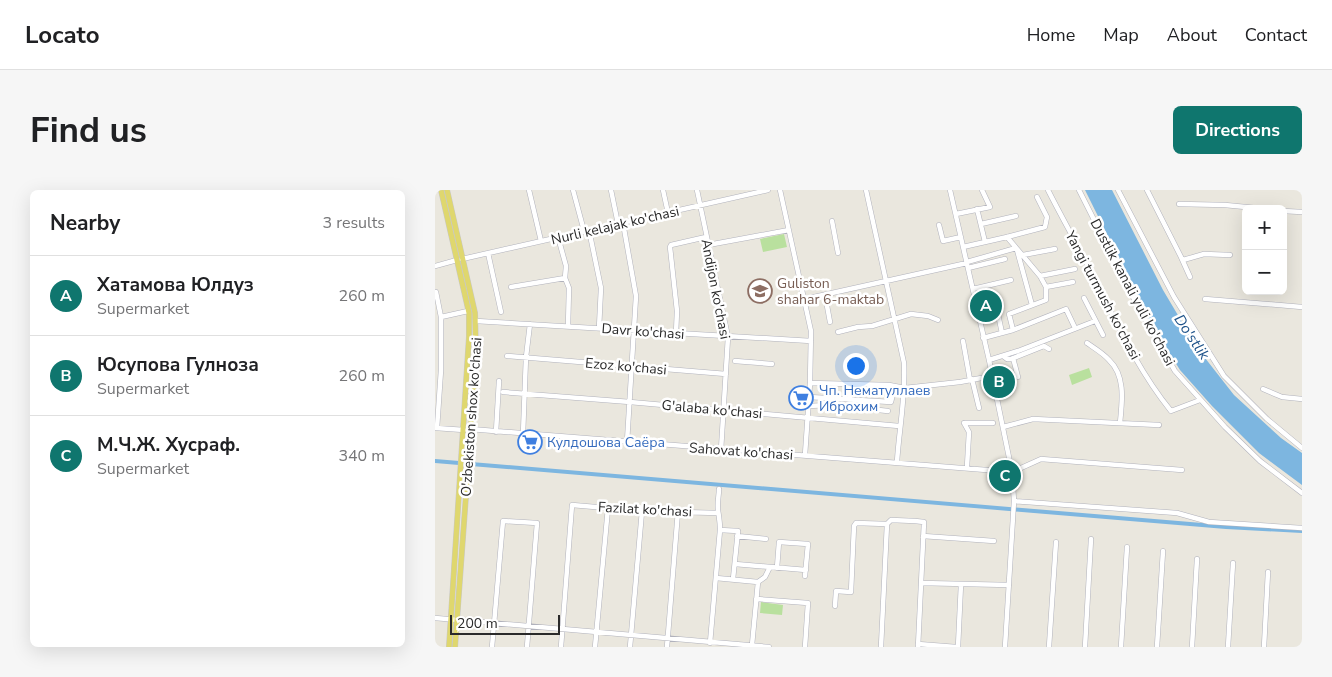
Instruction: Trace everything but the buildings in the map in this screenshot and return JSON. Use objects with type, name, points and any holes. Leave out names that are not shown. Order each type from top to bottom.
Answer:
[{"type":"main road","name":"O'zbekiston shox ko'chasi","points":[[441,190],[476,321],[476,357],[467,430]]},
{"type":"main road","name":"O'zbekiston shox ko'chasi","points":[[447,190],[468,311],[469,357],[467,430],[449,647]]},
{"type":"main road","name":"O'zbekiston shox ko'chasi","points":[[455,647],[464,471]]},
{"type":"street","points":[[529,190],[541,241]]},
{"type":"street","points":[[573,190],[587,231],[601,288],[599,328]]},
{"type":"street","points":[[611,190],[637,296],[627,442]]},
{"type":"street","points":[[663,190],[668,213]]},
{"type":"street","name":"Andijon ko'chasi","points":[[697,190],[728,337],[721,450]]},
{"type":"street","name":"Nurli kelajak ko'chasi","points":[[435,266],[700,206],[742,193],[768,190]]},
{"type":"street","points":[[780,190],[811,331],[810,383],[805,455]]},
{"type":"street","points":[[866,190],[903,362],[905,388],[899,426],[897,462]]},
{"type":"street","points":[[950,190],[989,360],[1012,472],[1013,519],[1005,647]]},
{"type":"street","points":[[956,214],[990,207],[982,190]]},
{"type":"street","name":"Yangi turmush ko'chasi","points":[[1048,190],[1089,268],[1120,333],[1162,400],[1171,410],[1200,400]]},
{"type":"street","name":"Dustlik kanali yuli ko'chasi","points":[[1079,190],[1138,307],[1175,371],[1225,427],[1260,461],[1302,493]]},
{"type":"street","points":[[1119,190],[1174,297],[1224,376],[1267,420],[1302,448]]},
{"type":"street","points":[[1147,190],[1190,277]]},
{"type":"street","points":[[963,247],[1007,238],[1045,226],[1047,217],[1037,197]]},
{"type":"street","points":[[1179,204],[1242,207]]},
{"type":"street","points":[[977,209],[985,242]]},
{"type":"street","points":[[1287,210],[1302,212]]},
{"type":"street","points":[[981,224],[1015,216]]},
{"type":"street","points":[[831,221],[838,253]]},
{"type":"street","points":[[939,225],[943,241],[961,237]]},
{"type":"street","points":[[708,245],[789,230]]},
{"type":"street","points":[[676,333],[677,311],[670,247],[671,245],[706,237]]},
{"type":"street","points":[[558,238],[566,266],[565,278],[569,288],[568,326]]},
{"type":"street","points":[[1007,238],[1023,254],[1047,287],[1046,300],[1009,314],[1013,330]]},
{"type":"street","points":[[967,264],[1016,247]]},
{"type":"street","points":[[1016,247],[1032,305]]},
{"type":"street","points":[[1023,254],[1055,249]]},
{"type":"street","points":[[488,253],[501,312]]},
{"type":"street","points":[[1183,260],[1204,254],[1230,255]]},
{"type":"street","points":[[805,299],[886,280],[967,264],[1005,259]]},
{"type":"street","points":[[1040,276],[1075,269]]},
{"type":"street","points":[[511,287],[565,278]]},
{"type":"street","points":[[973,289],[1011,280]]},
{"type":"street","points":[[1047,287],[1073,282]]},
{"type":"street","points":[[436,292],[441,317],[441,370],[436,428]]},
{"type":"street","points":[[825,295],[830,322]]},
{"type":"street","points":[[1084,298],[1103,335]]},
{"type":"street","points":[[1205,299],[1302,307]]},
{"type":"street","points":[[996,305],[1002,333]]},
{"type":"street","points":[[983,338],[1013,330],[1066,309],[1075,328]]},
{"type":"street","points":[[441,317],[468,311]]},
{"type":"street","points":[[838,332],[872,326],[911,314],[928,316],[938,320]]},
{"type":"street","name":"Davr ko'chasi","points":[[476,321],[811,341]]},
{"type":"street","points":[[989,360],[1095,321]]},
{"type":"street","points":[[523,434],[526,358],[530,324]]},
{"type":"street","points":[[963,342],[979,408]]},
{"type":"street","points":[[1087,343],[1109,360],[1117,370],[1123,394],[1120,423]]},
{"type":"street","points":[[1003,356],[1007,359],[1013,358],[1044,346],[1049,348]]},
{"type":"street","name":"Ezoz ko'chasi","points":[[507,356],[727,374]]},
{"type":"street","points":[[1013,358],[1018,377]]},
{"type":"street","points":[[735,361],[772,364]]},
{"type":"street","points":[[810,383],[905,388],[992,376]]},
{"type":"street","points":[[496,432],[499,381]]},
{"type":"street","points":[[849,398],[850,384]]},
{"type":"street","points":[[809,397],[891,402],[895,386]]},
{"type":"street","points":[[1263,389],[1282,397],[1302,399]]},
{"type":"street","name":"G'alaba ko'chasi","points":[[503,392],[899,426]]},
{"type":"street","points":[[808,406],[830,405],[888,411]]},
{"type":"street","points":[[1003,427],[1033,419],[1159,425]]},
{"type":"street","points":[[967,468],[969,432],[964,423],[993,423]]},
{"type":"street","name":"Sahovat ko'chasi","points":[[436,428],[1012,472]]},
{"type":"street","points":[[1012,472],[1041,459],[1182,470]]},
{"type":"street","points":[[710,643],[721,519],[718,512],[719,489]]},
{"type":"street","points":[[1013,503],[1177,513],[1209,522],[1302,528]]},
{"type":"street","name":"Fazilat ko'chasi","points":[[562,630],[572,505],[642,511],[718,512]]},
{"type":"street","points":[[595,647],[608,508]]},
{"type":"street","points":[[667,647],[678,510]]},
{"type":"street","points":[[630,647],[642,511]]},
{"type":"street","points":[[835,606],[837,591],[851,592],[854,526],[856,523],[887,524],[891,520],[924,522],[918,645],[957,647],[961,584]]},
{"type":"street","points":[[491,647],[503,521],[537,522],[527,647]]},
{"type":"street","points":[[881,647],[887,524]]},
{"type":"street","points":[[720,530],[766,539]]},
{"type":"street","points":[[733,579],[738,533]]},
{"type":"street","points":[[923,536],[994,541]]},
{"type":"street","points":[[1085,647],[1091,539]]},
{"type":"street","points":[[777,568],[779,542],[808,544],[805,576]]},
{"type":"street","points":[[1049,647],[1056,542]]},
{"type":"street","points":[[1121,647],[1127,547]]},
{"type":"street","points":[[1157,647],[1163,551]]},
{"type":"street","points":[[1192,647],[1197,559]]},
{"type":"street","points":[[1227,647],[1233,563]]},
{"type":"street","points":[[735,564],[806,570]]},
{"type":"street","points":[[752,646],[759,582],[765,577],[770,567]]},
{"type":"street","points":[[1264,647],[1267,572]]},
{"type":"street","points":[[716,578],[759,582]]},
{"type":"street","points":[[921,583],[1009,585]]},
{"type":"street","points":[[756,599],[808,603],[805,647]]},
{"type":"street","points":[[435,618],[631,635],[702,645],[710,643],[769,647]]},
{"type":"street","points":[[561,647],[562,630]]},
{"type":"green space","points":[[784,234],[787,247],[763,252],[760,239]]},
{"type":"green space","points":[[1089,368],[1092,377],[1072,385],[1069,375]]},
{"type":"green space","points":[[761,602],[783,605],[782,615],[760,613]]},
{"type":"water","points":[[1085,190],[1112,190],[1163,290],[1198,349],[1234,395],[1281,438],[1302,453],[1302,485],[1259,453],[1212,406],[1180,370],[1152,325]]},
{"type":"waterway","points":[[435,461],[1226,527],[1302,531]]},
{"type":"place","name":"Guliston shahar 6-maktab","points":[[760,291]]},
{"type":"place","name":"Хатамова Юлдуз","points":[[986,306]]},
{"type":"place","name":"Юсупова Гулноза","points":[[999,382]]},
{"type":"place","name":"Чп. Нематуллаев Иброхим","points":[[801,398]]},
{"type":"place","name":"Кулдошова Саёра","points":[[530,442]]},
{"type":"place","name":"М.Ч.Ж. Хусраф.","points":[[1005,476]]},
{"type":"water label","name":"Do'stlik","points":[[1192,337]]}]
